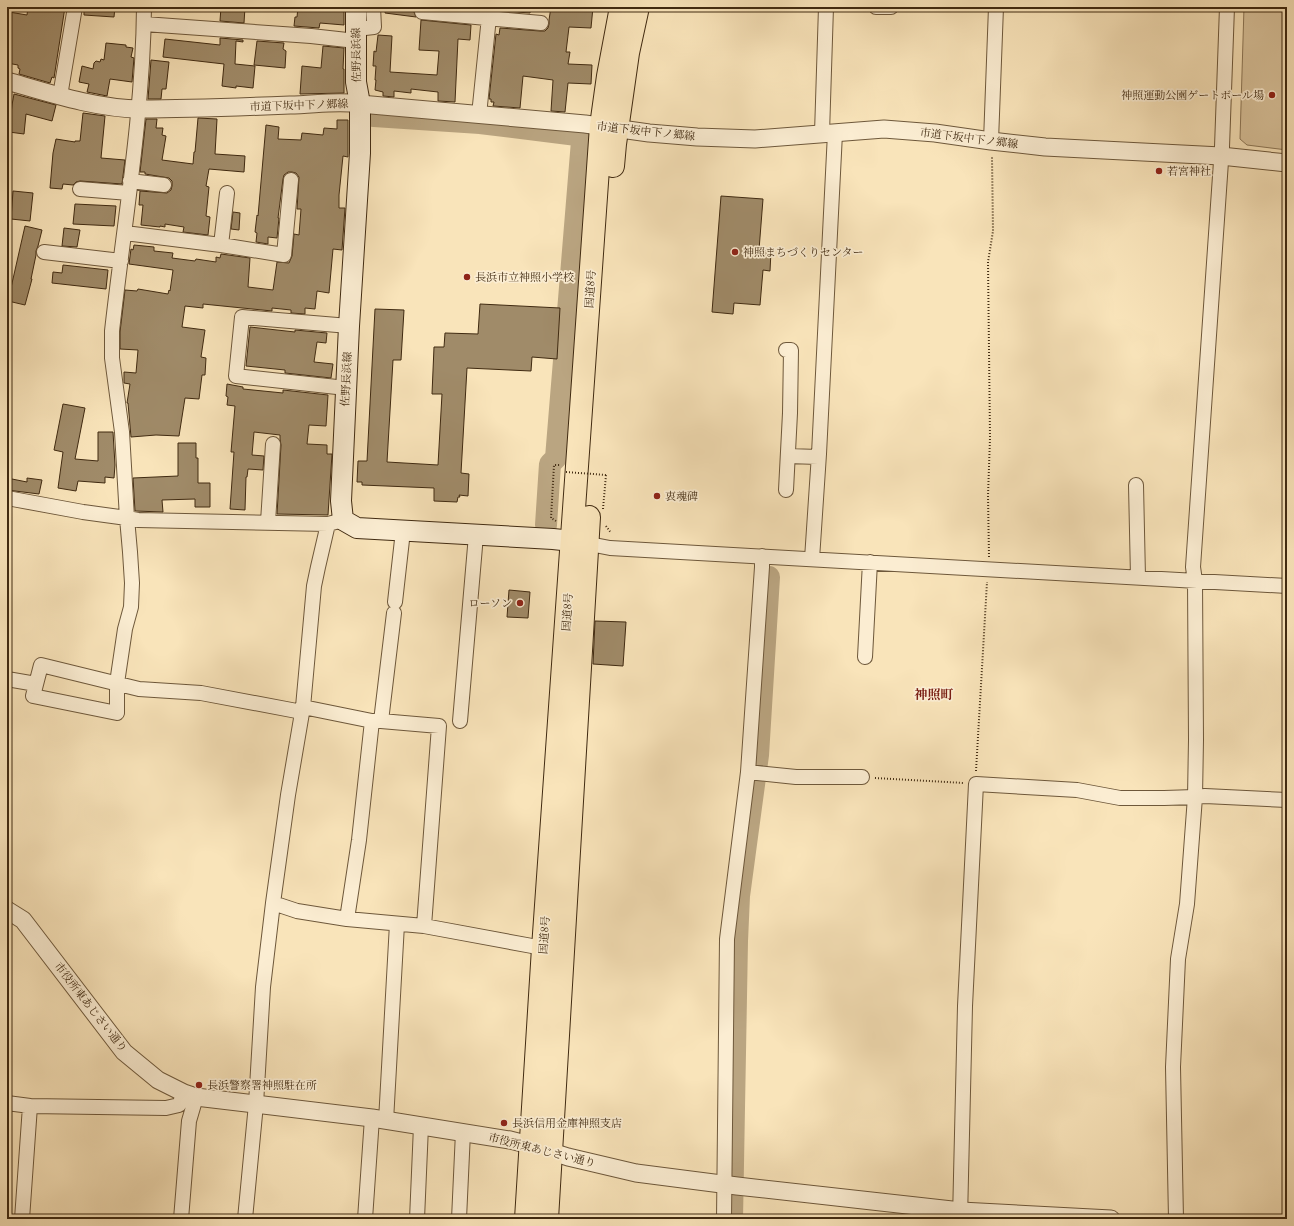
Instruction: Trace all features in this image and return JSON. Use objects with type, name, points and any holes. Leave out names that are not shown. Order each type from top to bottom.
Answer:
[{"type":"highway","name":"国道8号","points":[[526,1219],[543,948],[579,542],[609,127],[608,76],[621,7]]},
{"type":"highway","name":"国道8号","points":[[609,127],[638,7]]},
{"type":"highway","name":"国道8号","points":[[547,1219],[579,542]]},
{"type":"main road","name":"佐野長浜線","points":[[336,522],[341,502],[349,326],[360,153],[360,104],[356,82],[360,31],[356,7]]},
{"type":"main road","points":[[336,522],[357,528],[553,538],[579,542]]},
{"type":"street","points":[[60,96],[75,7]]},
{"type":"street","points":[[144,7],[139,109],[112,331],[112,358],[122,432],[131,575],[131,607],[124,628],[117,683],[117,713],[33,696],[41,665],[117,683],[139,689],[202,693],[377,721],[439,726],[424,926]]},
{"type":"street","points":[[144,24],[311,36],[360,31],[374,27],[373,7]]},
{"type":"street","points":[[812,559],[818,457],[828,133],[826,7]]},
{"type":"street","points":[[876,7],[891,7]]},
{"type":"street","points":[[991,141],[996,7]]},
{"type":"street","points":[[1176,1219],[1173,1067],[1178,959],[1187,904],[1195,797],[1195,581],[1193,567],[1221,156],[1227,7]]},
{"type":"street","points":[[422,12],[541,23]]},
{"type":"street","points":[[479,115],[489,18]]},
{"type":"street","name":"市道下坂中下ノ郷線","points":[[7,81],[60,96],[109,107],[139,109],[347,102],[697,137],[755,139],[884,129],[935,133],[1045,147],[1221,156],[1287,163]]},
{"type":"street","points":[[125,233],[221,245],[284,255],[291,180]]},
{"type":"street","points":[[80,189],[164,185]]},
{"type":"street","points":[[221,245],[227,193]]},
{"type":"street","points":[[44,252],[121,261]]},
{"type":"street","points":[[346,388],[236,376],[242,317],[349,326]]},
{"type":"street","points":[[786,350],[791,350],[790,413],[786,490]]},
{"type":"street","points":[[268,522],[273,444]]},
{"type":"street","points":[[788,456],[818,457]]},
{"type":"street","points":[[1136,485],[1138,577]]},
{"type":"street","points":[[7,498],[83,512],[138,520],[336,522],[318,567],[314,586],[302,709],[288,795],[263,987],[256,1104],[245,1219]]},
{"type":"street","points":[[347,919],[394,607],[403,531]]},
{"type":"street","points":[[460,721],[476,534]]},
{"type":"street","points":[[579,542],[610,548],[988,568],[1287,586]]},
{"type":"street","points":[[724,1219],[729,1185],[727,939],[748,772],[762,556]]},
{"type":"street","points":[[865,657],[870,562]]},
{"type":"street","points":[[7,680],[36,684]]},
{"type":"street","points":[[748,772],[796,777],[862,777]]},
{"type":"street","points":[[961,1215],[965,1006],[976,784],[1077,790],[1120,798],[1205,796],[1287,800]]},
{"type":"street","points":[[273,903],[297,911],[347,919],[424,926],[543,948]]},
{"type":"street","name":"市役所東あじさい通り","points":[[7,910],[23,920],[124,1052],[158,1080],[190,1095],[379,1119],[510,1140],[568,1157],[636,1173],[961,1215],[1110,1219]]},
{"type":"street","points":[[365,1219],[379,1119],[397,924]]},
{"type":"street","points":[[7,1103],[30,1106],[166,1108],[179,1105],[190,1095]]},
{"type":"street","points":[[181,1219],[190,1095]]},
{"type":"street","points":[[22,1219],[30,1106]]},
{"type":"street","points":[[417,1219],[421,1126]]},
{"type":"street","points":[[459,1219],[464,1132]]},
{"type":"path","points":[[862,777],[976,784],[988,568],[990,438],[988,262],[993,231],[991,141]]},
{"type":"path","points":[[566,472],[606,475],[602,515]]},
{"type":"path","points":[[604,524],[611,533]]},
{"type":"shaded area","points":[[1244,7],[1287,7],[1287,150],[1247,145],[1240,139]]},
{"type":"building","points":[[28,7],[65,7],[54,78],[52,77],[50,83],[19,74],[20,69],[18,68],[18,65],[7,63],[7,24],[9,12],[27,15]]},
{"type":"building","points":[[84,7],[115,7],[114,17],[84,15]]},
{"type":"building","points":[[221,7],[245,7],[244,23],[220,21]]},
{"type":"building","points":[[298,7],[322,7],[344,10],[344,25],[320,23],[319,28],[294,26]]},
{"type":"building","points":[[386,7],[415,7],[414,12],[416,17],[385,13]]},
{"type":"building","points":[[503,7],[531,7],[530,13],[503,11]]},
{"type":"building","points":[[551,7],[593,7],[591,28],[569,27],[566,52],[570,52],[568,64],[592,65],[591,84],[568,83],[565,112],[551,111],[553,80],[523,76],[520,108],[493,106],[494,102],[491,102],[491,99],[489,99],[496,34],[499,35],[500,28],[545,31],[549,24]]},
{"type":"building","points":[[421,20],[471,25],[470,40],[458,39],[455,102],[438,101],[438,92],[411,89],[411,93],[394,91],[394,97],[383,96],[383,92],[375,90],[376,66],[373,66],[374,51],[376,52],[378,35],[392,36],[390,72],[437,75],[439,51],[419,50]]},
{"type":"building","points":[[220,38],[243,40],[243,42],[236,41],[235,64],[255,66],[253,88],[222,86],[224,64],[163,57],[165,39],[220,45]]},
{"type":"building","points":[[257,41],[284,43],[283,49],[286,51],[285,68],[254,65]]},
{"type":"building","points":[[106,43],[126,45],[126,47],[133,48],[131,57],[134,58],[132,82],[110,79],[107,96],[87,92],[89,84],[79,82],[82,66],[93,69],[96,61],[100,62],[101,59],[104,60]]},
{"type":"building","points":[[323,46],[344,48],[344,93],[300,94],[302,66],[321,68]]},
{"type":"building","points":[[151,60],[169,62],[166,89],[162,89],[161,99],[148,99]]},
{"type":"building","points":[[14,94],[56,105],[52,121],[26,114],[24,134],[9,132]]},
{"type":"building","points":[[83,113],[105,116],[101,158],[125,160],[122,184],[80,181],[73,185],[63,184],[62,189],[50,188],[53,153],[56,139],[75,142],[80,141]]},
{"type":"building","points":[[198,118],[217,119],[215,154],[245,156],[244,172],[209,169],[206,186],[209,187],[206,216],[210,217],[208,235],[183,232],[184,227],[165,224],[165,227],[141,225],[143,205],[139,205],[140,191],[167,193],[171,190],[172,186],[172,181],[169,178],[140,172],[146,119],[157,119],[156,128],[163,128],[162,135],[166,136],[162,160],[193,164]]},
{"type":"building","points":[[337,120],[348,120],[348,157],[343,156],[339,195],[339,208],[345,208],[342,250],[333,249],[329,293],[317,291],[315,309],[305,308],[305,314],[291,313],[291,310],[272,308],[272,311],[203,304],[203,308],[185,306],[182,327],[205,330],[201,357],[206,358],[205,375],[202,375],[199,399],[185,398],[179,436],[156,435],[131,437],[127,403],[130,384],[124,383],[124,372],[136,373],[138,350],[120,349],[120,332],[125,290],[137,291],[138,289],[168,294],[169,290],[170,291],[173,270],[129,264],[131,249],[133,250],[134,245],[154,247],[154,251],[173,253],[172,258],[195,261],[196,259],[216,262],[216,257],[220,258],[221,254],[250,258],[248,287],[273,290],[277,262],[289,263],[292,256],[294,234],[299,235],[301,209],[297,209],[299,177],[296,173],[288,172],[284,175],[283,179],[277,238],[268,237],[268,244],[256,242],[257,233],[255,232],[257,215],[258,216],[266,125],[279,127],[278,139],[301,140],[302,133],[323,135],[324,128],[337,129]]},
{"type":"building","points":[[13,191],[33,193],[30,221],[11,219]]},
{"type":"building","points":[[721,196],[763,199],[759,250],[771,251],[770,271],[763,270],[760,305],[734,303],[733,314],[712,312]]},
{"type":"building","points":[[75,204],[116,206],[114,226],[73,224]]},
{"type":"building","points":[[233,212],[240,213],[239,230],[231,229]]},
{"type":"building","points":[[25,226],[42,230],[36,251],[32,279],[25,305],[8,301]]},
{"type":"building","points":[[64,228],[80,230],[77,247],[62,246]]},
{"type":"building","points":[[63,265],[108,270],[106,289],[52,283],[53,272],[62,273]]},
{"type":"building","points":[[480,304],[560,308],[557,359],[532,357],[531,371],[467,368],[461,473],[469,474],[468,496],[459,495],[460,497],[458,497],[457,502],[434,501],[434,488],[362,485],[362,482],[357,482],[358,461],[367,461],[375,309],[404,310],[401,360],[393,360],[387,462],[438,465],[442,394],[432,394],[434,347],[444,347],[445,333],[478,334]]},
{"type":"building","points":[[250,327],[295,332],[295,330],[327,333],[326,343],[317,342],[314,362],[333,364],[331,378],[285,373],[285,370],[246,366]]},
{"type":"building","points":[[227,384],[243,387],[243,389],[283,393],[283,390],[328,395],[326,426],[309,425],[307,444],[327,445],[327,454],[332,454],[328,515],[277,514],[281,445],[280,435],[254,432],[252,455],[264,456],[263,470],[248,469],[246,477],[245,510],[230,509],[234,452],[231,452],[235,406],[227,405]]},
{"type":"building","points":[[63,404],[85,408],[75,459],[98,461],[98,432],[113,432],[115,465],[114,478],[105,477],[105,483],[78,481],[76,491],[58,488],[63,452],[54,450]]},
{"type":"building","points":[[178,443],[196,443],[196,458],[198,458],[198,483],[210,483],[210,507],[195,507],[195,499],[162,500],[163,512],[135,511],[133,478],[178,476]]},
{"type":"building","points":[[7,478],[27,482],[27,478],[42,480],[39,494],[7,490]]},
{"type":"building","points":[[509,590],[530,592],[528,618],[507,617]]},
{"type":"building","points":[[595,621],[626,622],[623,666],[593,664]]},
{"type":"waterway","points":[[374,116],[480,123],[577,135],[582,141],[556,458],[550,464],[546,525]]},
{"type":"waterway","points":[[732,1219],[739,896],[758,755],[769,577]]},
{"type":"place","name":"神照運動公園ゲートボール場","points":[[1272,95]]},
{"type":"place","name":"若宮神社","points":[[1159,171]]},
{"type":"place","name":"神照まちづくりセンター","points":[[735,252]]},
{"type":"place","name":"長浜市立神照小学校","points":[[467,277]]},
{"type":"place","name":"衷魂碑","points":[[657,496]]},
{"type":"place","name":"ローソン","points":[[520,603]]},
{"type":"place","name":"長浜警察署神照駐在所","points":[[199,1085]]},
{"type":"place","name":"長浜信用金庫神照支店","points":[[504,1123]]},
{"type":"district","name":"神照町","points":[[934,694]]}]
